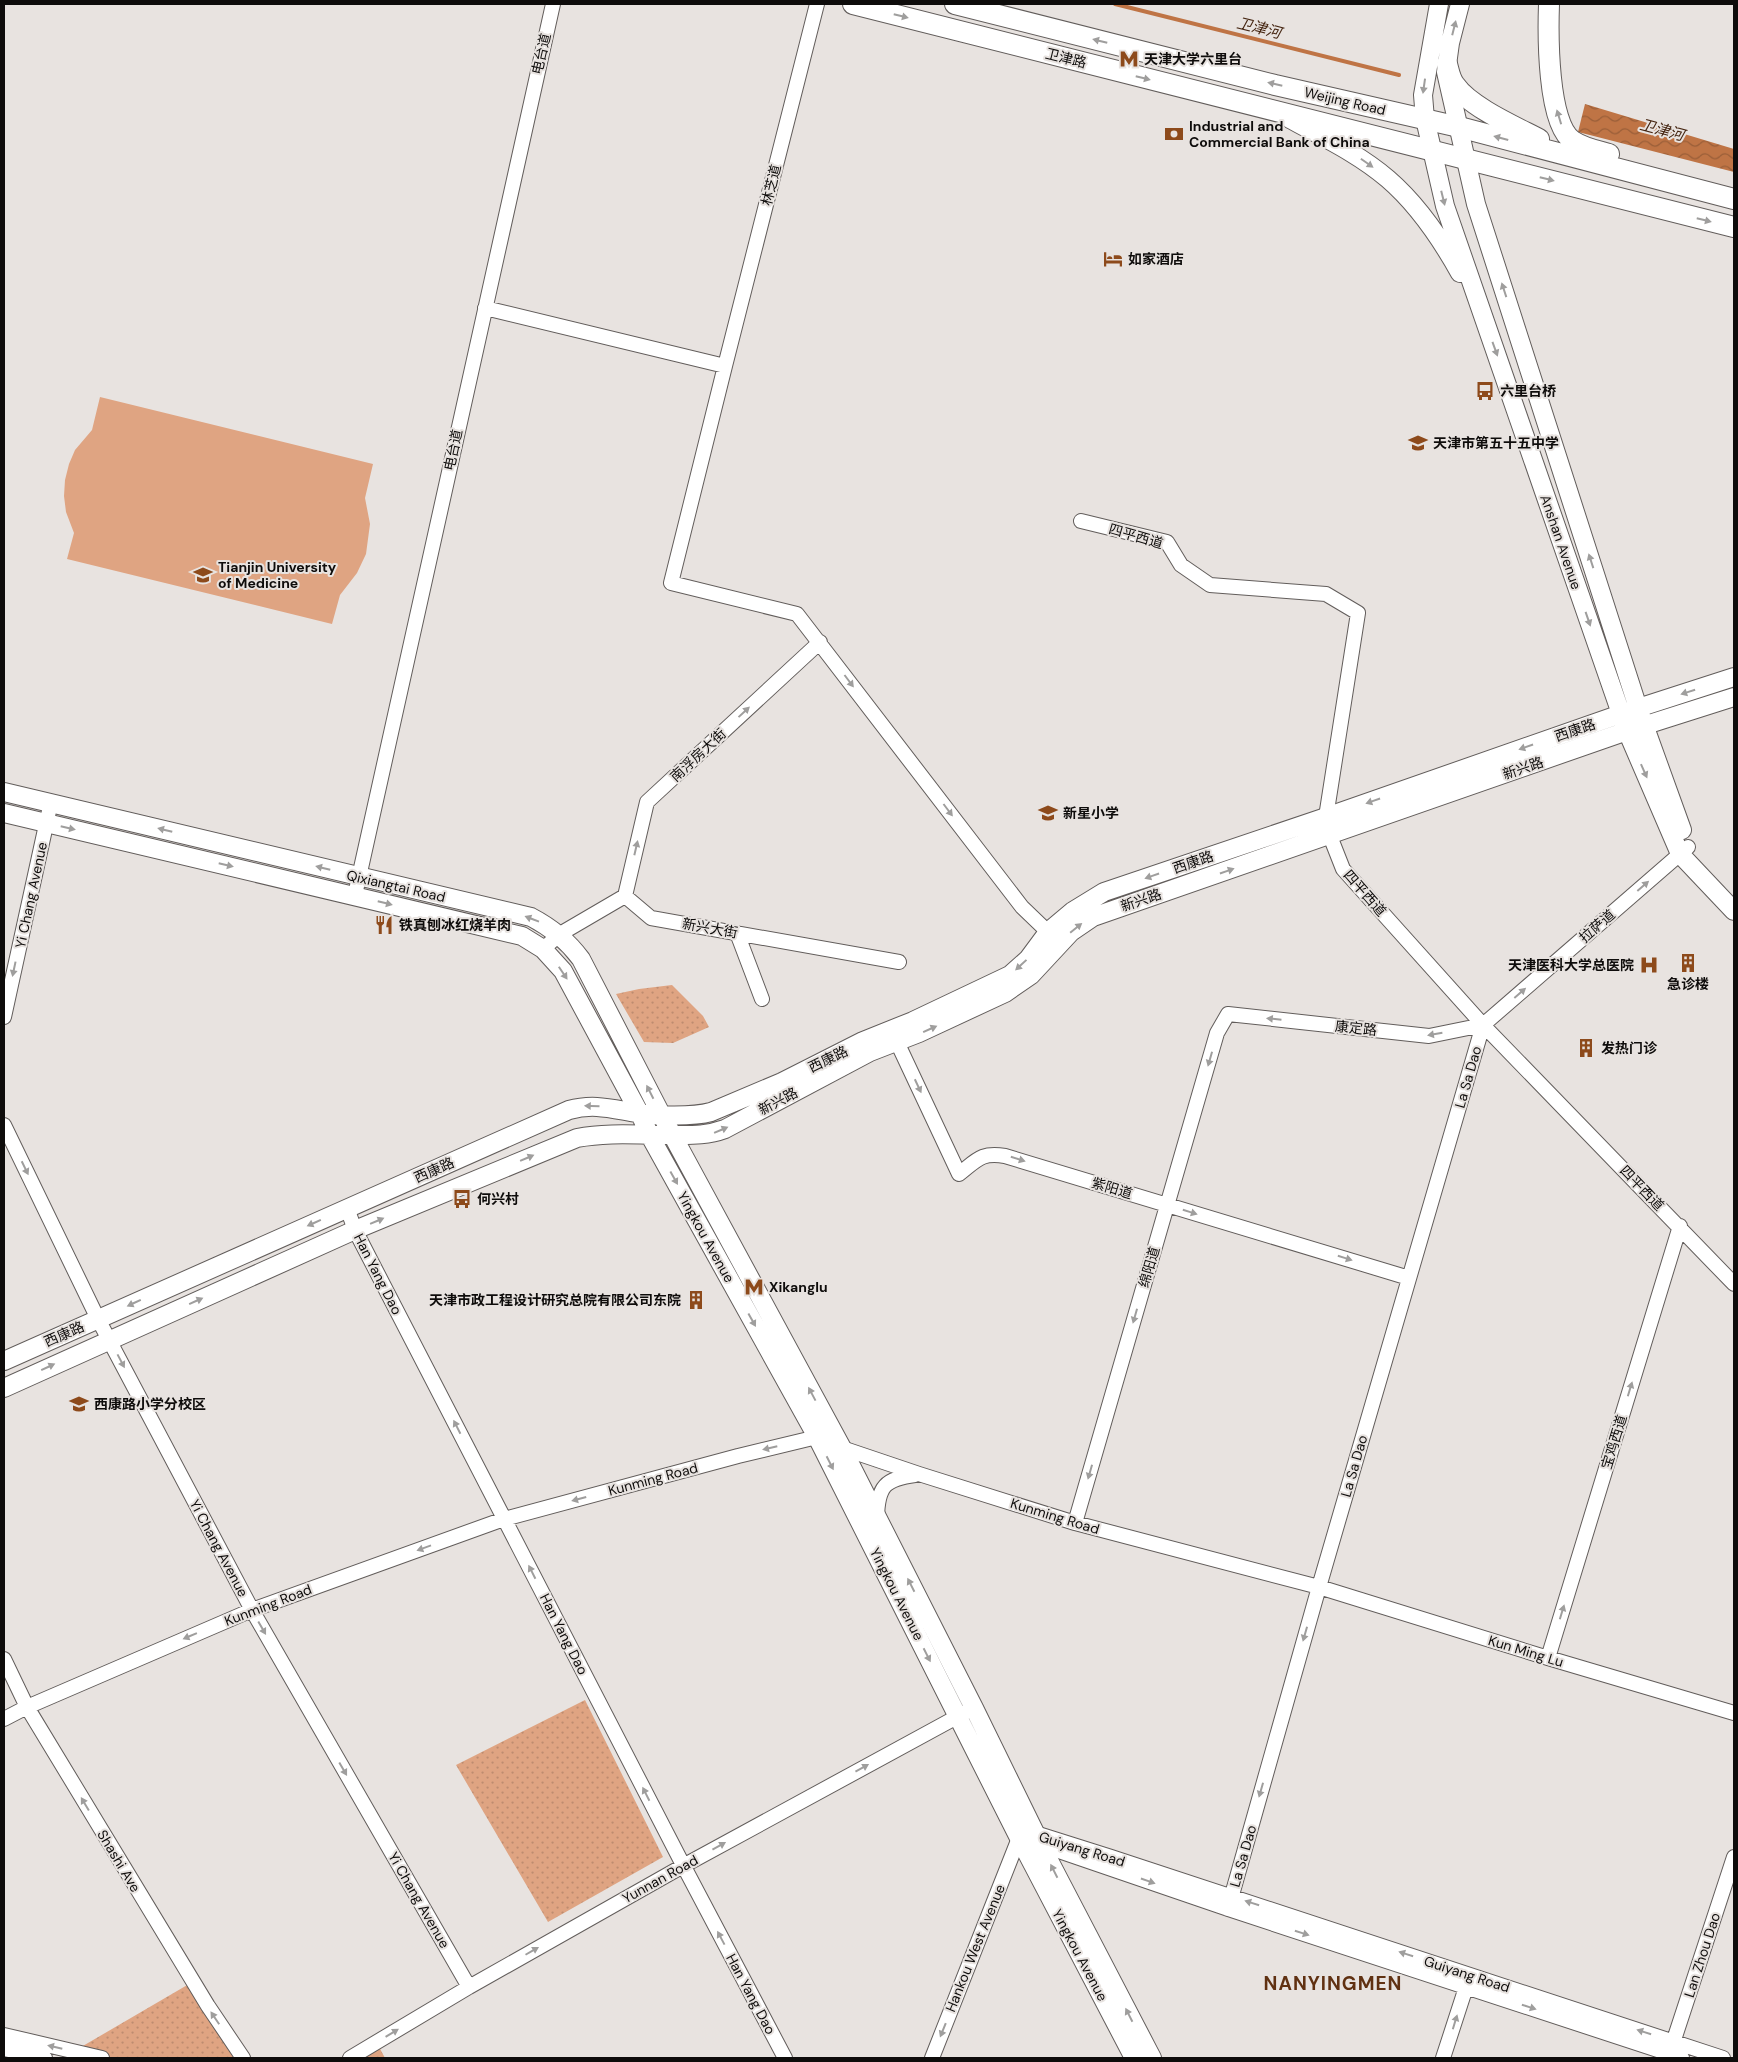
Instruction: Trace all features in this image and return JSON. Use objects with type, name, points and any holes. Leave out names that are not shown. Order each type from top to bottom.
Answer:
[{"type":"highway","name":"卫津路","points":[[853,4],[1280,112]]},
{"type":"highway","name":"Weijing Road","points":[[955,4],[1265,82],[1459,127],[1729,197]]},
{"type":"highway","points":[[1549,4],[1551,84],[1562,126],[1572,141],[1595,150],[1680,174],[1729,197]]},
{"type":"highway","points":[[1447,64],[1456,88],[1476,104],[1542,141],[1587,161]]},
{"type":"highway","name":"Weijing Road","points":[[1280,112],[1734,228]]},
{"type":"main road","name":"Anshan Avenue","points":[[1439,4],[1423,95],[1424,119],[1445,206],[1478,304],[1509,386],[1620,714],[1684,850],[1734,911]]},
{"type":"main road","name":"Anshan Avenue","points":[[1460,4],[1447,64],[1447,80],[1476,204],[1684,850]]},
{"type":"main road","points":[[1280,112],[1364,160],[1388,179],[1420,214],[1451,256],[1478,304]]},
{"type":"main road","name":"西康路","points":[[4,1361],[569,1110],[584,1106],[598,1106],[640,1114],[699,1115],[711,1112],[782,1082],[863,1041],[1010,975],[1028,959],[1048,932],[1073,911],[1104,892],[1326,818],[1620,714],[1734,677]]},
{"type":"main road","name":"新兴路","points":[[673,1135],[694,1136],[725,1129],[870,1052],[942,1023],[1017,986],[1031,975],[1071,932],[1093,917],[1627,731],[1734,697]]},
{"type":"main road","name":"Qixiangtai Road","points":[[4,792],[531,917],[560,934],[581,959],[673,1135]]},
{"type":"main road","name":"Qixiangtai Road","points":[[4,813],[522,936],[543,949],[563,971],[650,1136]]},
{"type":"main road","points":[[1684,850],[1734,895]]},
{"type":"main road","name":"西康路","points":[[4,1388],[355,1230],[577,1138],[608,1134],[673,1135]]},
{"type":"main road","name":"Yingkou Avenue","points":[[673,1135],[842,1448],[974,1708],[1032,1839],[1134,2058]]},
{"type":"main road","name":"Yingkou Avenue","points":[[650,1136],[817,1437],[957,1716],[1032,1839],[1152,2058]]},
{"type":"street","name":"电台道","points":[[355,896],[553,4]]},
{"type":"street","name":"林芝道","points":[[817,4],[671,583],[797,614],[820,642]]},
{"type":"street","points":[[485,308],[725,366]]},
{"type":"street","name":"四平西道","points":[[1081,521],[1167,542],[1181,565],[1210,585],[1326,594],[1358,613],[1326,818],[1330,836],[1343,869],[1483,1024],[1734,1284]]},
{"type":"street","points":[[820,642],[1022,907],[1048,932]]},
{"type":"street","name":"南浮房大街","points":[[624,896],[647,802],[820,642]]},
{"type":"street","name":"Yi Chang Avenue","points":[[4,1017],[51,802]]},
{"type":"street","name":"拉萨道","points":[[1483,1024],[1684,850]]},
{"type":"street","points":[[543,949],[560,934],[624,896]]},
{"type":"street","name":"新兴大街","points":[[624,896],[651,918],[898,962]]},
{"type":"street","points":[[737,933],[762,999]]},
{"type":"street","name":"康定路","points":[[1228,1014],[1428,1036],[1483,1024]]},
{"type":"street","name":"绵阳道","points":[[1075,1522],[1217,1034],[1228,1014]]},
{"type":"street","name":"La Sa Dao","points":[[1230,1902],[1319,1587],[1483,1024]]},
{"type":"street","name":"紫阳道","points":[[897,1042],[959,1174],[979,1158],[990,1153],[1005,1156],[1409,1278]]},
{"type":"street","name":"Yi Chang Avenue","points":[[4,1124],[98,1319],[252,1610],[469,1987]]},
{"type":"street","name":"Han Yang Dao","points":[[347,1208],[355,1230],[683,1866],[785,2058]]},
{"type":"street","name":"宝鸡西道","points":[[1548,1658],[1680,1226]]},
{"type":"street","name":"Kunming Road","points":[[4,1719],[252,1610],[504,1519],[738,1456],[817,1437],[842,1448],[919,1474],[1075,1522],[1319,1587]]},
{"type":"street","points":[[877,1518],[879,1498],[887,1482],[899,1477],[919,1474]]},
{"type":"street","name":"Kun Ming Lu","points":[[1319,1587],[1734,1713]]},
{"type":"street","name":"Shashi Ave","points":[[4,1659],[26,1708],[208,2006],[243,2058]]},
{"type":"street","name":"Yunnan Road","points":[[350,2058],[469,1987],[683,1866],[974,1708]]},
{"type":"street","name":"Guiyang Road","points":[[1032,1839],[1230,1902],[1675,2051],[1723,2058]]},
{"type":"street","name":"Hankou West Avenue","points":[[932,2058],[1032,1839]]},
{"type":"street","name":"Lan Zhou Dao","points":[[1675,2051],[1734,1857]]},
{"type":"street","points":[[1444,2058],[1468,1981]]},
{"type":"street","points":[[4,2035],[102,2058]]},
{"type":"street","points":[[4,2049],[45,2058]]},
{"type":"shaded area","points":[[100,397],[373,464],[365,498],[370,524],[366,554],[357,573],[340,595],[332,624],[67,559],[74,533],[66,512],[65,480],[75,450],[92,430]]},
{"type":"shaded area","points":[[672,985],[703,1016],[709,1027],[673,1043],[644,1042],[616,994]]},
{"type":"shaded area","points":[[585,1700],[663,1857],[548,1922],[456,1765]]},
{"type":"shaded area","points":[[189,1984],[238,2058],[114,2058],[76,2050]]},
{"type":"shaded area","points":[[379,2047],[385,2058],[359,2058]]},
{"type":"water","points":[[1585,104],[1734,149],[1734,172],[1578,132]]},
{"type":"waterway","name":"卫津河","points":[[1115,4],[1399,75]]},
{"type":"place","name":"天津大学六里台","points":[[1129,59]]},
{"type":"place","name":"Industrial and Commercial Bank of China","points":[[1174,134]]},
{"type":"place","name":"如家酒店","points":[[1113,259]]},
{"type":"place","name":"六里台桥","points":[[1485,391]]},
{"type":"place","name":"天津市第五十五中学","points":[[1418,443]]},
{"type":"place","name":"Tianjin University of Medicine","points":[[203,575]]},
{"type":"place","name":"新星小学","points":[[1048,813]]},
{"type":"place","name":"铁真刨冰红烧羊肉","points":[[384,925]]},
{"type":"place","name":"急诊楼","points":[[1688,963]]},
{"type":"place","name":"天津医科大学总医院","points":[[1649,965]]},
{"type":"place","name":"发热门诊","points":[[1586,1048]]},
{"type":"place","name":"何兴村","points":[[462,1199]]},
{"type":"place","name":"Xikanglu","points":[[754,1287]]},
{"type":"place","name":"天津市政工程设计研究总院有限公司东院","points":[[696,1300]]},
{"type":"place","name":"西康路小学分校区","points":[[79,1404]]},
{"type":"district","name":"NANYINGMEN","points":[[1333,1983]]}]
